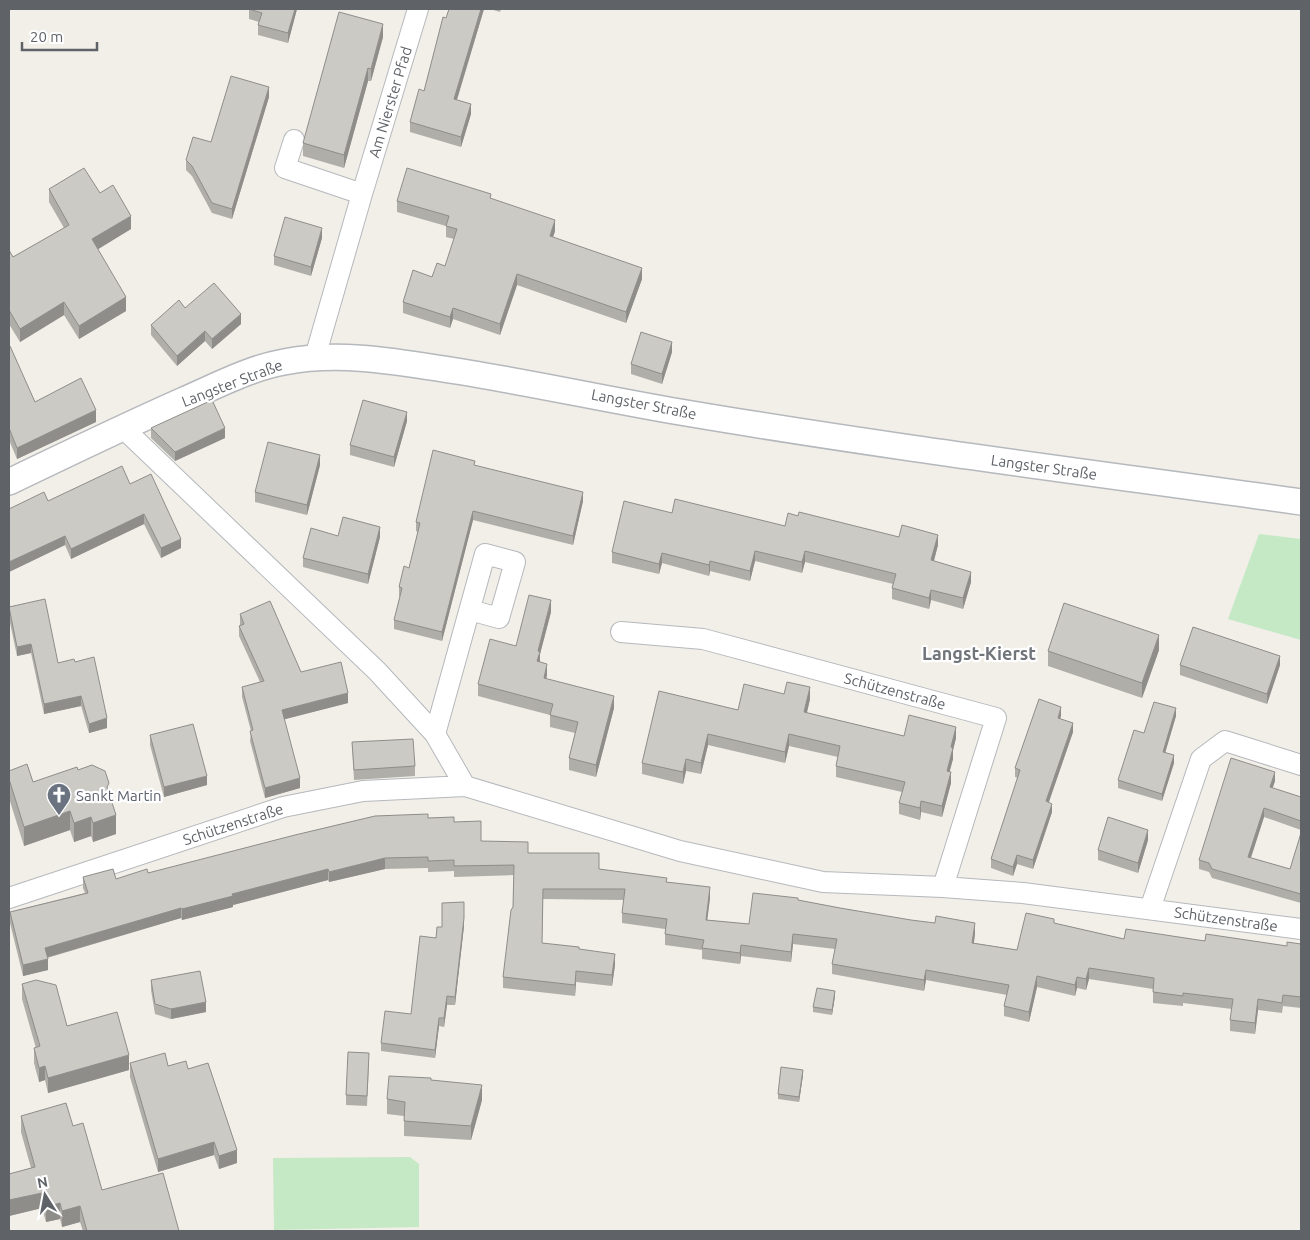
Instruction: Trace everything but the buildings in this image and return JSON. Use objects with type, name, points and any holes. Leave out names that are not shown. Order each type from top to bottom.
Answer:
[{"type":"street","name":"Am Nierster Pfad","points":[[315,357],[418,9]]},
{"type":"street","points":[[294,140],[285,168],[362,194]]},
{"type":"street","name":"Langster Straße","points":[[9,482],[210,389],[259,369],[282,362],[315,357],[372,358],[496,376],[678,411],[933,451],[1301,502]]},
{"type":"street","points":[[123,428],[376,671],[435,734],[465,786]]},
{"type":"street","points":[[435,734],[470,610]]},
{"type":"street","name":"Schützenstraße","points":[[621,632],[704,639],[996,718],[943,887]]},
{"type":"street","name":"Schützenstraße","points":[[1150,909],[1201,759],[1225,741],[1301,765]]},
{"type":"street","name":"Schützenstraße","points":[[9,898],[283,807],[363,791],[465,786],[680,851],[823,882],[943,887],[1022,893],[1301,930]]},
{"type":"green space","points":[[1259,534],[1301,539],[1301,640],[1228,619]]},
{"type":"green space","points":[[410,1157],[419,1164],[419,1227],[274,1230],[273,1158]]},
{"type":"place","name":"Sankt Martin","points":[[59,816]]},
{"type":"district","name":"Langst-Kierst","points":[[979,653]]}]
